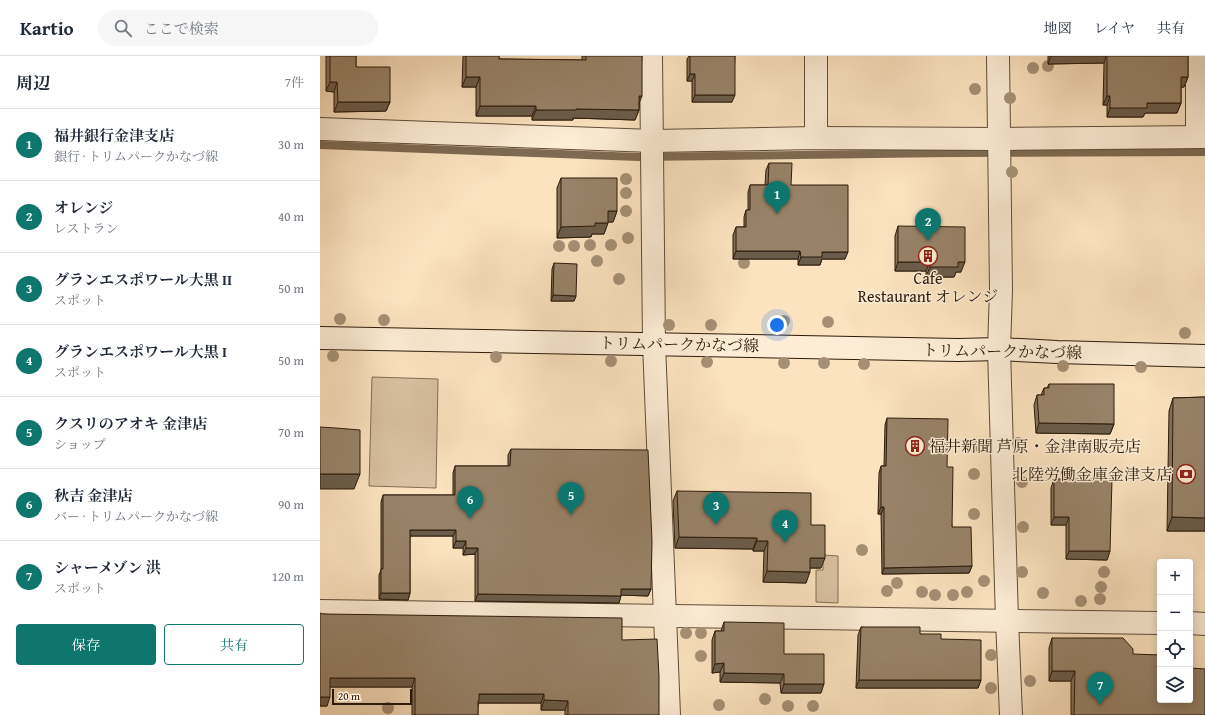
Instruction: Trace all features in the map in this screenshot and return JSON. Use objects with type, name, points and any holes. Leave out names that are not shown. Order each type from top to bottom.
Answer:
[{"type":"street","points":[[652,56],[654,344],[669,715]]},
{"type":"street","points":[[816,56],[816,138]]},
{"type":"street","points":[[998,56],[1001,290],[999,349],[1011,715]]},
{"type":"street","points":[[320,129],[653,141],[816,138],[998,139],[1201,137],[1197,56]]},
{"type":"street","name":"トリムパークかなづ線","points":[[320,338],[958,350],[999,349],[1205,356]]},
{"type":"street","points":[[320,611],[1157,623]]},
{"type":"street","points":[[1193,623],[1205,624]]},
{"type":"shaded area","points":[[372,377],[438,379],[436,488],[369,486]]},
{"type":"shaded area","points":[[823,555],[838,556],[838,603],[816,602],[816,570],[823,570]]},
{"type":"building","points":[[330,56],[356,56],[356,67],[390,67],[390,102],[338,102],[337,82],[330,82]]},
{"type":"building","points":[[466,56],[499,56],[499,59],[586,60],[586,56],[642,56],[642,96],[639,96],[639,110],[536,110],[536,106],[480,106],[480,77],[466,77]]},
{"type":"building","points":[[690,56],[735,56],[735,95],[695,95],[695,74],[690,74]]},
{"type":"building","points":[[1107,56],[1188,56],[1188,77],[1181,77],[1181,103],[1147,103],[1147,108],[1110,108],[1110,96],[1107,96]]},
{"type":"building","points":[[769,163],[792,163],[791,185],[848,185],[848,252],[822,252],[822,257],[801,257],[800,251],[736,251],[736,227],[746,227],[746,210],[750,210],[750,185],[768,185]]},
{"type":"building","points":[[561,178],[617,178],[617,211],[608,211],[608,223],[595,223],[595,226],[561,227]]},
{"type":"building","points":[[898,226],[965,227],[965,262],[958,262],[958,267],[930,267],[930,262],[898,262]]},
{"type":"building","points":[[554,263],[577,264],[576,296],[553,295]]},
{"type":"building","points":[[1049,384],[1114,384],[1114,424],[1039,423],[1037,395],[1044,395],[1044,388],[1049,388]]},
{"type":"building","name":"北陸労働金庫金津支店","points":[[1205,397],[1205,518],[1172,517],[1173,398]]},
{"type":"building","points":[[887,418],[948,419],[947,467],[953,467],[952,527],[971,527],[972,566],[884,568],[884,507],[881,507],[881,466],[886,466]]},
{"type":"building","points":[[320,427],[360,430],[360,474],[320,474]]},
{"type":"building","points":[[511,449],[648,450],[652,541],[651,589],[621,589],[621,596],[478,594],[478,548],[466,548],[466,541],[456,541],[456,530],[410,530],[410,593],[381,593],[381,569],[383,569],[383,495],[455,495],[455,466],[510,466]]},
{"type":"building","points":[[1054,479],[1112,479],[1110,551],[1069,551],[1069,517],[1054,517]]},
{"type":"building","points":[[677,491],[811,493],[811,525],[825,525],[825,558],[810,558],[810,572],[767,571],[768,541],[757,541],[757,538],[679,537]]},
{"type":"building","points":[[320,613],[622,618],[622,640],[657,639],[659,715],[568,715],[568,701],[544,700],[544,694],[479,694],[478,715],[415,715],[415,678],[330,678],[330,697],[320,697]]},
{"type":"building","points":[[724,622],[784,623],[784,654],[824,654],[824,684],[784,684],[784,674],[724,673],[724,663],[715,664],[715,631],[724,631]]},
{"type":"building","points":[[861,627],[920,627],[920,634],[941,634],[941,639],[981,640],[981,680],[859,680]]},
{"type":"building","points":[[1052,638],[1123,638],[1133,649],[1133,654],[1157,655],[1157,703],[1193,703],[1193,668],[1205,669],[1205,715],[1074,715],[1075,671],[1052,671]]},
{"type":"waterway","points":[[320,145],[638,157],[951,153],[1205,152]]},
{"type":"place","name":"福井銀行金津支店","points":[[777,214]]},
{"type":"place","name":"オレンジ","points":[[928,241]]},
{"type":"place","name":"Cafe Restaurant オレンジ","points":[[928,256]]},
{"type":"place","name":"福井新聞 芦原・金津南販売店","points":[[915,446]]},
{"type":"place","name":"北陸労働金庫金津支店","points":[[1186,474]]},
{"type":"place","name":"クスリのアオキ 金津店","points":[[571,515]]},
{"type":"place","name":"秋吉 金津店","points":[[470,519]]},
{"type":"place","name":"グランエスポワール大黒 Ⅱ","points":[[716,525]]},
{"type":"place","name":"グランエスポワール大黒 Ⅰ","points":[[785,543]]},
{"type":"place","name":"シャーメゾン 洪","points":[[1100,705]]}]
